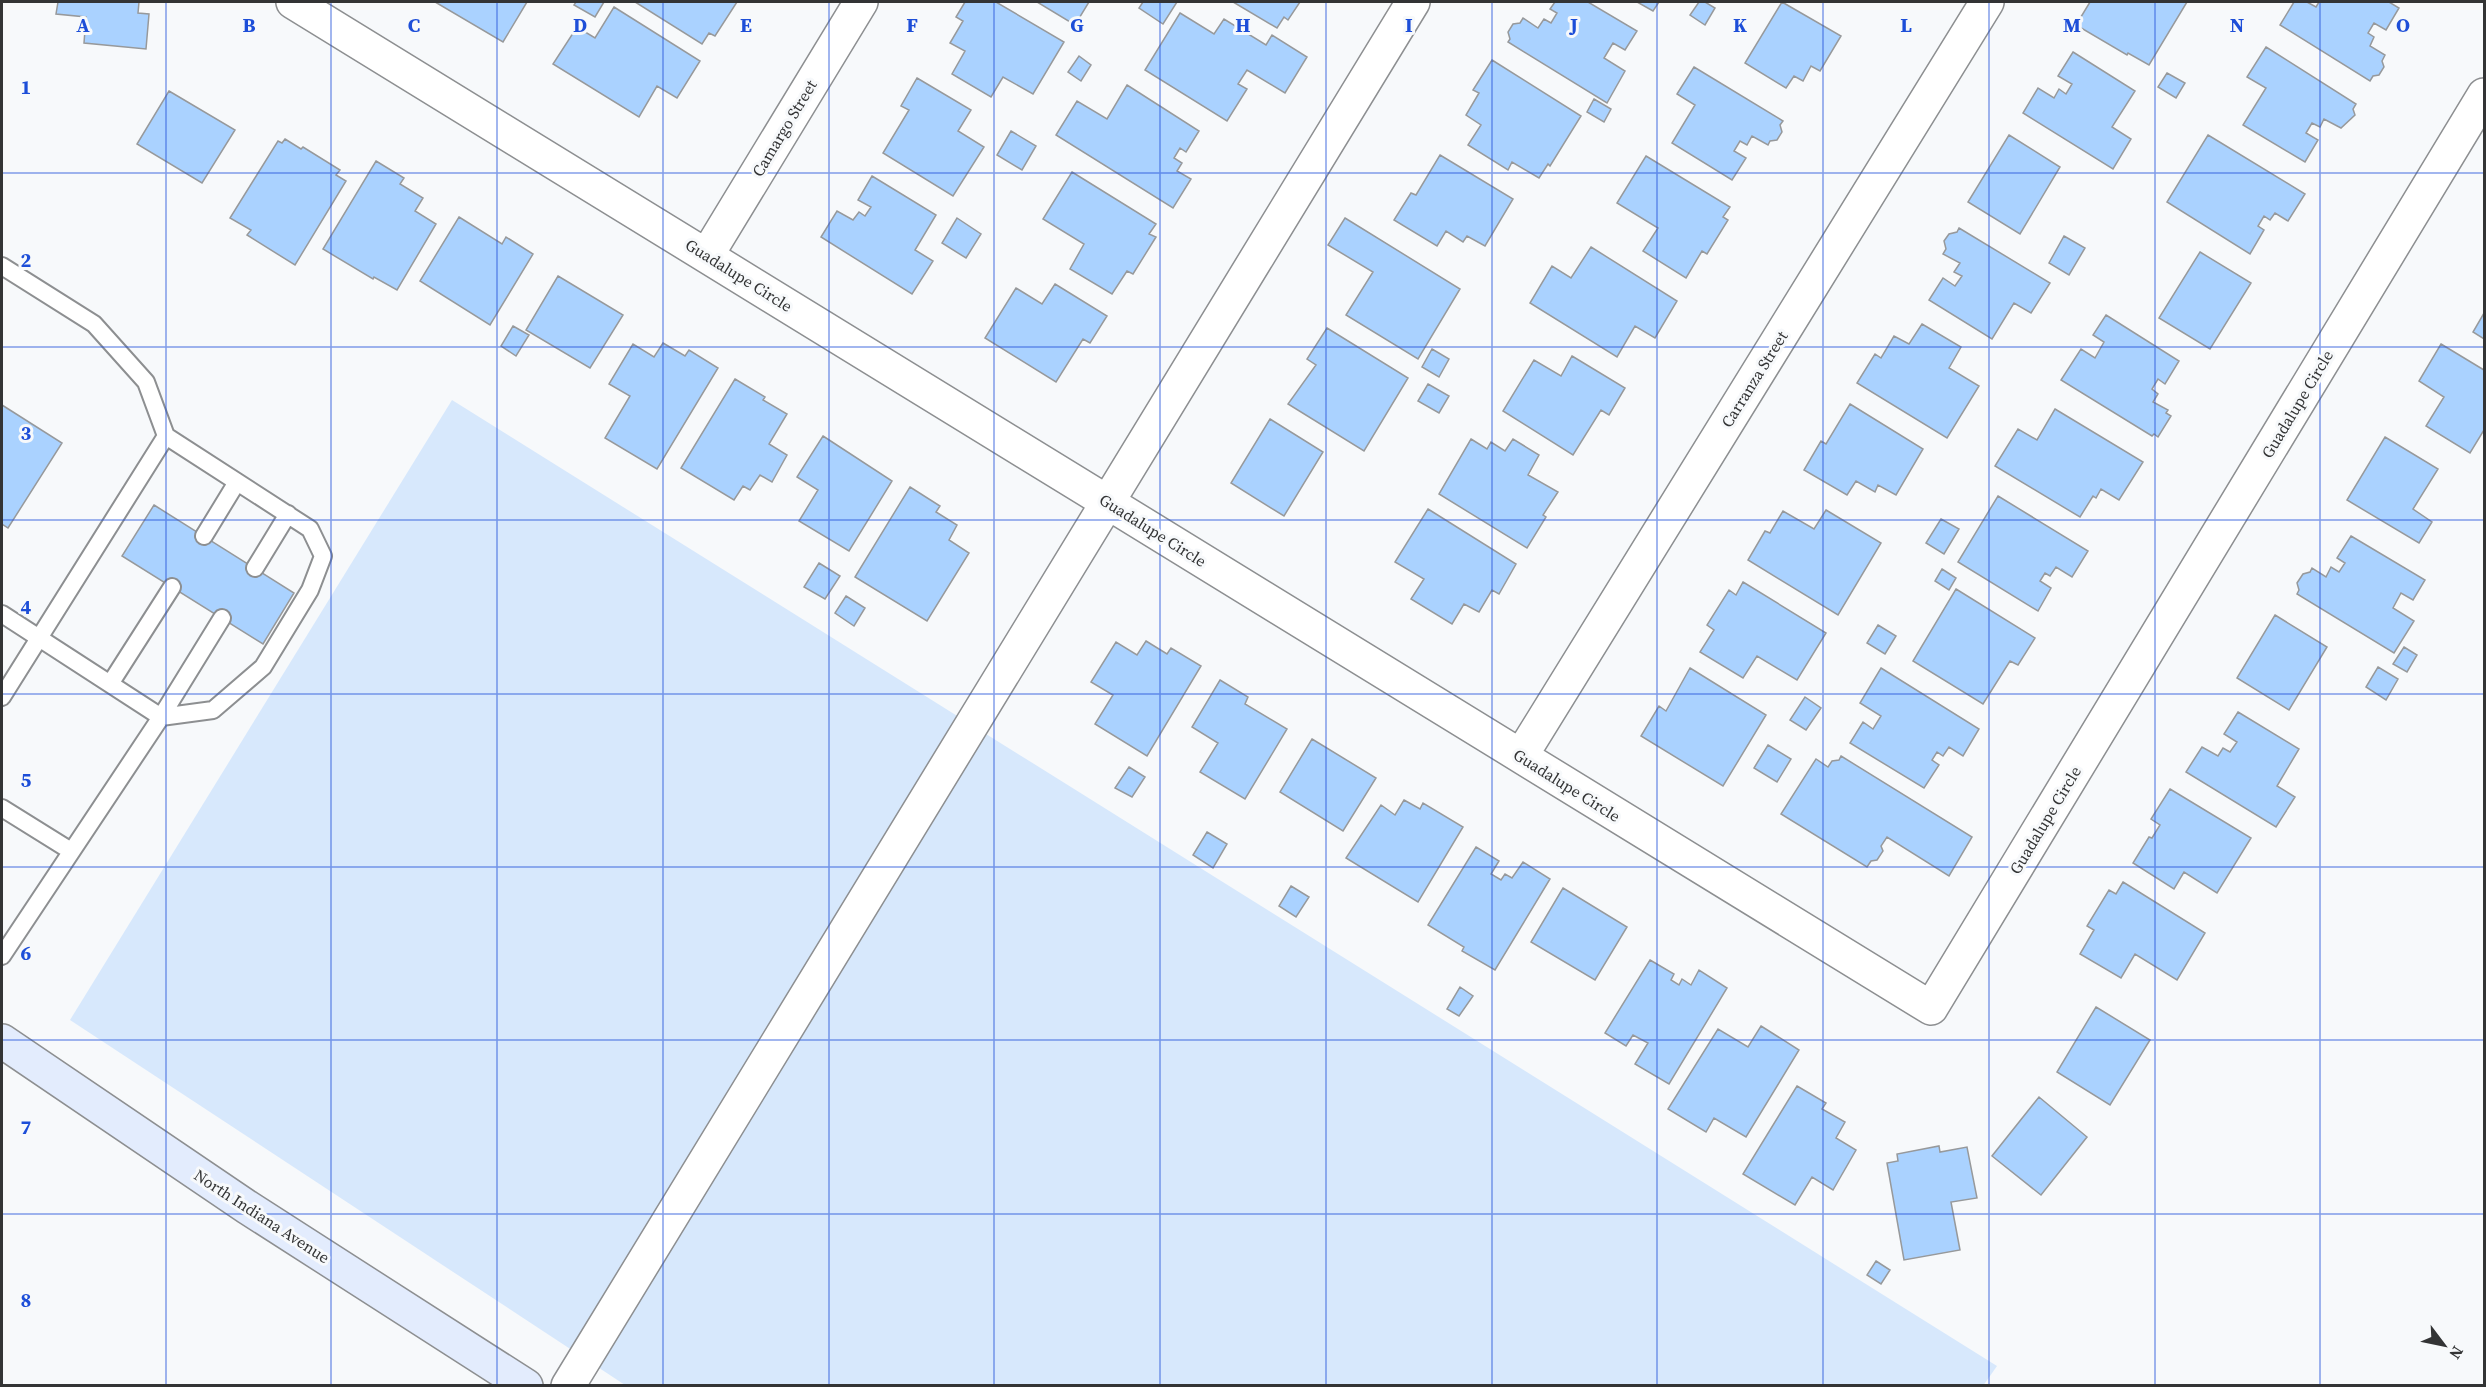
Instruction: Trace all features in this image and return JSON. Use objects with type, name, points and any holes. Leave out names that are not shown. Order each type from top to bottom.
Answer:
[{"type":"main road","name":"North Indiana Avenue","points":[[2,1041],[247,1207],[526,1386]]},
{"type":"street","name":"Guadalupe Circle","points":[[293,2],[1931,1008],[2484,95]]},
{"type":"street","name":"Camargo Street","points":[[707,255],[861,2]]},
{"type":"street","points":[[568,1386],[1413,2]]},
{"type":"street","name":"Carranza Street","points":[[1521,756],[1987,2]]},
{"type":"lane","points":[[2,266],[94,324],[146,382],[166,436],[310,529],[323,556],[310,590],[263,667],[213,710],[161,717],[2,614]]},
{"type":"lane","points":[[2,697],[166,436]]},
{"type":"lane","points":[[204,536],[237,482]]},
{"type":"lane","points":[[255,568],[288,514]]},
{"type":"lane","points":[[110,684],[172,587]]},
{"type":"lane","points":[[2,956],[161,717],[222,618]]},
{"type":"lane","points":[[2,808],[71,851]]},
{"type":"shaded area","points":[[452,400],[1997,1366],[1983,1386],[625,1385],[70,1020]]},
{"type":"building","points":[[58,2],[139,2],[138,13],[149,14],[146,49],[84,43],[86,17],[56,14]]},
{"type":"building","points":[[435,2],[527,2],[503,42]]},
{"type":"building","points":[[576,2],[604,2],[595,17],[574,5]]},
{"type":"building","points":[[635,2],[737,2],[715,36],[709,33],[702,44]]},
{"type":"building","points":[[965,2],[996,2],[1064,42],[1033,94],[1003,77],[991,97],[952,74],[965,51],[950,43],[963,21],[956,17]]},
{"type":"building","points":[[1037,2],[1089,2],[1075,25]]},
{"type":"building","points":[[1143,2],[1177,2],[1163,24],[1139,8]]},
{"type":"building","points":[[1233,2],[1300,2],[1288,20],[1284,17],[1277,28]]},
{"type":"building","points":[[1555,2],[1588,2],[1637,31],[1625,50],[1613,43],[1604,58],[1625,71],[1607,103],[1508,42],[1510,39],[1508,32],[1513,24],[1520,23],[1523,18],[1538,28],[1544,19],[1551,23],[1557,13],[1550,9]]},
{"type":"building","points":[[1637,2],[1659,2],[1653,11]]},
{"type":"building","points":[[1699,2],[1705,2],[1715,8],[1705,25],[1690,15]]},
{"type":"building","points":[[1782,2],[1841,36],[1820,71],[1811,66],[1803,81],[1794,76],[1786,88],[1745,63]]},
{"type":"building","points":[[2090,2],[2187,2],[2149,65],[2128,53],[2127,55],[2076,25]]},
{"type":"building","points":[[2294,2],[2307,2],[2316,7],[2319,2],[2389,2],[2399,8],[2386,30],[2374,23],[2368,33],[2374,37],[2370,46],[2385,55],[2382,61],[2384,67],[2379,75],[2373,76],[2370,81],[2280,25]]},
{"type":"building","points":[[614,7],[700,61],[677,98],[657,86],[639,117],[553,64],[577,27],[595,38]]},
{"type":"building","points":[[1180,13],[1214,34],[1224,19],[1266,45],[1272,35],[1307,57],[1285,93],[1247,70],[1238,84],[1247,89],[1227,121],[1145,70]]},
{"type":"building","points":[[2266,47],[2356,104],[2353,109],[2355,115],[2341,128],[2324,119],[2320,127],[2312,123],[2306,133],[2318,140],[2305,162],[2243,125],[2266,88],[2247,77]]},
{"type":"building","points":[[2073,52],[2135,91],[2112,127],[2131,139],[2113,169],[2023,113],[2038,88],[2054,98],[2059,89],[2066,94],[2072,84],[2058,76]]},
{"type":"building","points":[[1079,56],[1091,65],[1081,81],[1068,72]]},
{"type":"building","points":[[1492,60],[1581,116],[1550,166],[1548,164],[1539,178],[1512,162],[1508,170],[1468,145],[1481,125],[1466,115],[1479,93],[1473,90]]},
{"type":"building","points":[[1694,67],[1783,121],[1780,125],[1782,132],[1777,140],[1770,141],[1768,145],[1752,136],[1747,145],[1740,141],[1734,151],[1746,158],[1732,180],[1672,143],[1695,105],[1677,94]]},
{"type":"building","points":[[2167,73],[2185,83],[2176,98],[2158,87]]},
{"type":"building","points":[[917,78],[971,110],[958,131],[984,147],[953,196],[883,153],[909,110],[901,106]]},
{"type":"building","points":[[1127,85],[1199,131],[1186,152],[1180,148],[1174,158],[1182,163],[1177,171],[1191,179],[1173,208],[1056,135],[1077,101],[1107,119]]},
{"type":"building","points":[[169,91],[235,130],[202,183],[137,144]]},
{"type":"building","points":[[1594,99],[1611,109],[1604,122],[1587,112]]},
{"type":"building","points":[[1011,131],[1036,146],[1022,170],[997,155]]},
{"type":"building","points":[[2009,135],[2060,167],[2020,234],[1968,202]]},
{"type":"building","points":[[2208,135],[2305,194],[2288,221],[2275,213],[2270,220],[2264,216],[2258,226],[2264,230],[2250,254],[2167,202]]},
{"type":"building","points":[[285,139],[301,149],[303,147],[340,170],[336,175],[346,181],[295,265],[247,235],[251,230],[230,218],[278,141],[282,143]]},
{"type":"building","points":[[1440,155],[1513,199],[1485,246],[1467,236],[1463,242],[1446,231],[1437,246],[1394,220],[1411,193],[1416,195]]},
{"type":"building","points":[[1646,156],[1730,207],[1723,217],[1728,220],[1707,254],[1702,251],[1686,278],[1643,251],[1658,228],[1617,203]]},
{"type":"building","points":[[376,161],[404,178],[400,184],[423,198],[415,211],[436,224],[397,290],[374,277],[373,279],[323,249]]},
{"type":"building","points":[[1072,172],[1156,224],[1149,234],[1156,237],[1133,274],[1127,271],[1112,294],[1070,269],[1084,244],[1043,219]]},
{"type":"building","points":[[872,176],[936,215],[915,250],[933,261],[912,294],[821,237],[837,211],[853,220],[859,212],[865,216],[871,207],[858,200]]},
{"type":"building","points":[[459,217],[502,244],[506,237],[533,254],[490,325],[420,281]]},
{"type":"building","points":[[957,218],[981,234],[966,258],[942,243]]},
{"type":"building","points":[[1345,218],[1460,289],[1418,359],[1346,315],[1373,272],[1328,245]]},
{"type":"building","points":[[1959,228],[2050,283],[2031,313],[2014,303],[1992,339],[1929,300],[1943,278],[1955,286],[1962,276],[1954,272],[1960,263],[1943,254],[1946,249],[1944,241],[1949,234],[1957,232]]},
{"type":"building","points":[[2064,236],[2085,248],[2069,275],[2049,263]]},
{"type":"building","points":[[1591,247],[1677,301],[1655,338],[1635,326],[1617,357],[1530,303],[1552,266],[1571,278]]},
{"type":"building","points":[[2200,252],[2251,283],[2210,349],[2159,318]]},
{"type":"building","points":[[558,276],[623,315],[590,368],[526,330]]},
{"type":"building","points":[[1055,284],[1107,316],[1090,343],[1083,339],[1056,382],[985,338],[1016,288],[1042,304]]},
{"type":"building","points":[[2484,313],[2484,339],[2473,332]]},
{"type":"building","points":[[2106,315],[2179,361],[2165,384],[2158,379],[2152,389],[2158,394],[2153,402],[2168,410],[2166,413],[2171,416],[2158,437],[2154,434],[2152,436],[2061,380],[2081,349],[2095,358],[2104,342],[2093,335]]},
{"type":"building","points":[[1922,324],[1961,347],[1949,368],[1979,386],[1947,438],[1857,383],[1875,354],[1881,358],[1894,336],[1909,344]]},
{"type":"building","points":[[513,326],[529,335],[516,356],[501,346]]},
{"type":"building","points":[[1327,328],[1408,378],[1364,451],[1288,404],[1316,365],[1307,359]]},
{"type":"building","points":[[663,343],[685,356],[689,350],[718,368],[657,469],[605,438],[630,396],[609,384],[633,344],[654,357]]},
{"type":"building","points":[[2441,344],[2484,370],[2484,430],[2470,453],[2426,426],[2444,397],[2419,381]]},
{"type":"building","points":[[1432,349],[1449,359],[1439,377],[1422,367]]},
{"type":"building","points":[[1572,356],[1625,388],[1609,415],[1601,410],[1573,455],[1503,411],[1534,360],[1561,376]]},
{"type":"building","points":[[735,379],[765,397],[763,400],[787,414],[769,444],[787,455],[772,482],[760,475],[750,490],[743,486],[734,500],[681,468]]},
{"type":"building","points":[[1428,384],[1449,396],[1439,413],[1418,401]]},
{"type":"building","points":[[1850,404],[1923,449],[1896,495],[1878,485],[1875,492],[1856,481],[1847,495],[1804,470],[1821,441],[1826,444]]},
{"type":"building","points":[[2,405],[62,443],[8,528],[2,524]]},
{"type":"building","points":[[2055,409],[2143,462],[2119,500],[2101,489],[2096,498],[2093,496],[2080,517],[1995,466],[2018,429],[2037,440]]},
{"type":"building","points":[[1270,419],[1323,452],[1284,516],[1231,483]]},
{"type":"building","points":[[823,436],[892,481],[849,551],[799,521],[818,490],[797,477]]},
{"type":"building","points":[[2385,437],[2438,469],[2413,509],[2432,522],[2419,543],[2347,500]]},
{"type":"building","points":[[1471,439],[1487,449],[1491,442],[1505,451],[1513,439],[1539,455],[1528,475],[1558,492],[1543,515],[1546,517],[1527,548],[1439,494]]},
{"type":"building","points":[[910,487],[940,506],[936,512],[957,525],[949,540],[969,553],[927,621],[855,577]]},
{"type":"building","points":[[1998,496],[2088,551],[2072,577],[2056,567],[2050,576],[2045,573],[2040,581],[2051,588],[2038,611],[1958,562]]},
{"type":"building","points":[[154,505],[294,593],[263,644],[122,556]]},
{"type":"building","points":[[1428,509],[1516,564],[1499,594],[1492,590],[1479,612],[1464,604],[1452,624],[1411,599],[1424,579],[1395,562]]},
{"type":"building","points":[[1826,510],[1881,543],[1838,615],[1748,560],[1765,531],[1770,533],[1783,511],[1814,529]]},
{"type":"building","points":[[1941,519],[1959,529],[1944,554],[1926,543]]},
{"type":"building","points":[[2351,536],[2425,580],[2413,600],[2401,593],[2393,608],[2414,621],[2394,653],[2297,594],[2299,590],[2297,583],[2303,574],[2310,572],[2312,568],[2326,577],[2331,567],[2339,572],[2345,563],[2337,558]]},
{"type":"building","points":[[819,563],[840,576],[825,599],[804,587]]},
{"type":"building","points":[[1942,569],[1956,578],[1949,590],[1935,581]]},
{"type":"building","points":[[1743,582],[1826,633],[1797,680],[1757,656],[1743,678],[1700,652],[1714,630],[1707,625],[1729,590],[1736,595]]},
{"type":"building","points":[[1956,589],[2035,638],[2018,665],[2010,661],[1983,704],[1913,661]]},
{"type":"building","points":[[846,596],[865,608],[854,626],[835,613]]},
{"type":"building","points":[[2275,615],[2327,647],[2289,710],[2237,678]]},
{"type":"building","points":[[1878,625],[1896,636],[1885,654],[1867,643]]},
{"type":"building","points":[[1146,641],[1167,654],[1171,648],[1201,666],[1147,756],[1095,724],[1113,695],[1091,682],[1116,642],[1137,655]]},
{"type":"building","points":[[2404,647],[2417,655],[2407,672],[2393,664]]},
{"type":"building","points":[[2378,667],[2398,679],[2386,700],[2366,687]]},
{"type":"building","points":[[1690,668],[1766,715],[1723,786],[1641,736],[1659,706],[1666,711]]},
{"type":"building","points":[[1881,668],[1979,729],[1963,756],[1949,747],[1943,756],[1937,752],[1932,760],[1939,765],[1924,788],[1850,743],[1863,722],[1873,729],[1881,716],[1860,703]]},
{"type":"building","points":[[1220,680],[1248,697],[1245,704],[1287,729],[1245,799],[1200,772],[1218,743],[1192,727]]},
{"type":"building","points":[[1805,697],[1821,708],[1806,730],[1790,720]]},
{"type":"building","points":[[2238,712],[2299,749],[2277,786],[2295,797],[2276,827],[2186,772],[2202,747],[2218,756],[2223,748],[2230,752],[2237,742],[2224,734]]},
{"type":"building","points":[[1312,739],[1376,778],[1343,831],[1280,792]]},
{"type":"building","points":[[1768,745],[1791,759],[1777,782],[1754,768]]},
{"type":"building","points":[[1841,756],[1972,837],[1949,876],[1887,837],[1881,846],[1883,851],[1877,860],[1871,861],[1867,867],[1781,814],[1816,759],[1828,767],[1832,761],[1839,760]]},
{"type":"building","points":[[1129,767],[1145,777],[1132,797],[1115,788]]},
{"type":"building","points":[[2170,789],[2251,838],[2217,893],[2184,872],[2174,889],[2133,863],[2149,837],[2152,838],[2160,825],[2151,819]]},
{"type":"building","points":[[1404,800],[1420,809],[1423,803],[1463,827],[1418,902],[1346,858],[1381,805],[1395,815]]},
{"type":"building","points":[[1207,832],[1227,844],[1213,868],[1193,855]]},
{"type":"building","points":[[1476,847],[1499,861],[1491,874],[1501,880],[1505,874],[1512,878],[1523,862],[1550,879],[1495,970],[1462,951],[1464,947],[1428,925]]},
{"type":"building","points":[[2123,882],[2205,933],[2177,980],[2135,954],[2121,978],[2080,954],[2094,930],[2087,926],[2109,890],[2116,894]]},
{"type":"building","points":[[1291,886],[1309,897],[1296,917],[1279,906]]},
{"type":"building","points":[[1563,888],[1627,927],[1595,980],[1531,942]]},
{"type":"building","points":[[1650,960],[1674,974],[1671,980],[1679,985],[1682,979],[1691,985],[1699,970],[1727,988],[1669,1084],[1635,1064],[1648,1043],[1633,1035],[1626,1046],[1605,1033]]},
{"type":"building","points":[[1460,987],[1473,996],[1459,1016],[1447,1009]]},
{"type":"building","points":[[2096,1007],[2150,1040],[2110,1105],[2057,1072]]},
{"type":"building","points":[[1761,1026],[1799,1050],[1746,1137],[1714,1118],[1706,1132],[1668,1109],[1718,1029],[1748,1047]]},
{"type":"building","points":[[1797,1086],[1826,1103],[1822,1109],[1845,1122],[1836,1138],[1856,1150],[1833,1190],[1812,1177],[1795,1205],[1743,1174]]},
{"type":"building","points":[[2039,1097],[2087,1137],[2041,1195],[1992,1156]]},
{"type":"building","points":[[1939,1146],[1940,1152],[1967,1147],[1977,1198],[1951,1202],[1960,1250],[1904,1260],[1887,1163],[1898,1161],[1897,1154]]},
{"type":"building","points":[[1876,1261],[1890,1270],[1881,1284],[1867,1275]]}]
